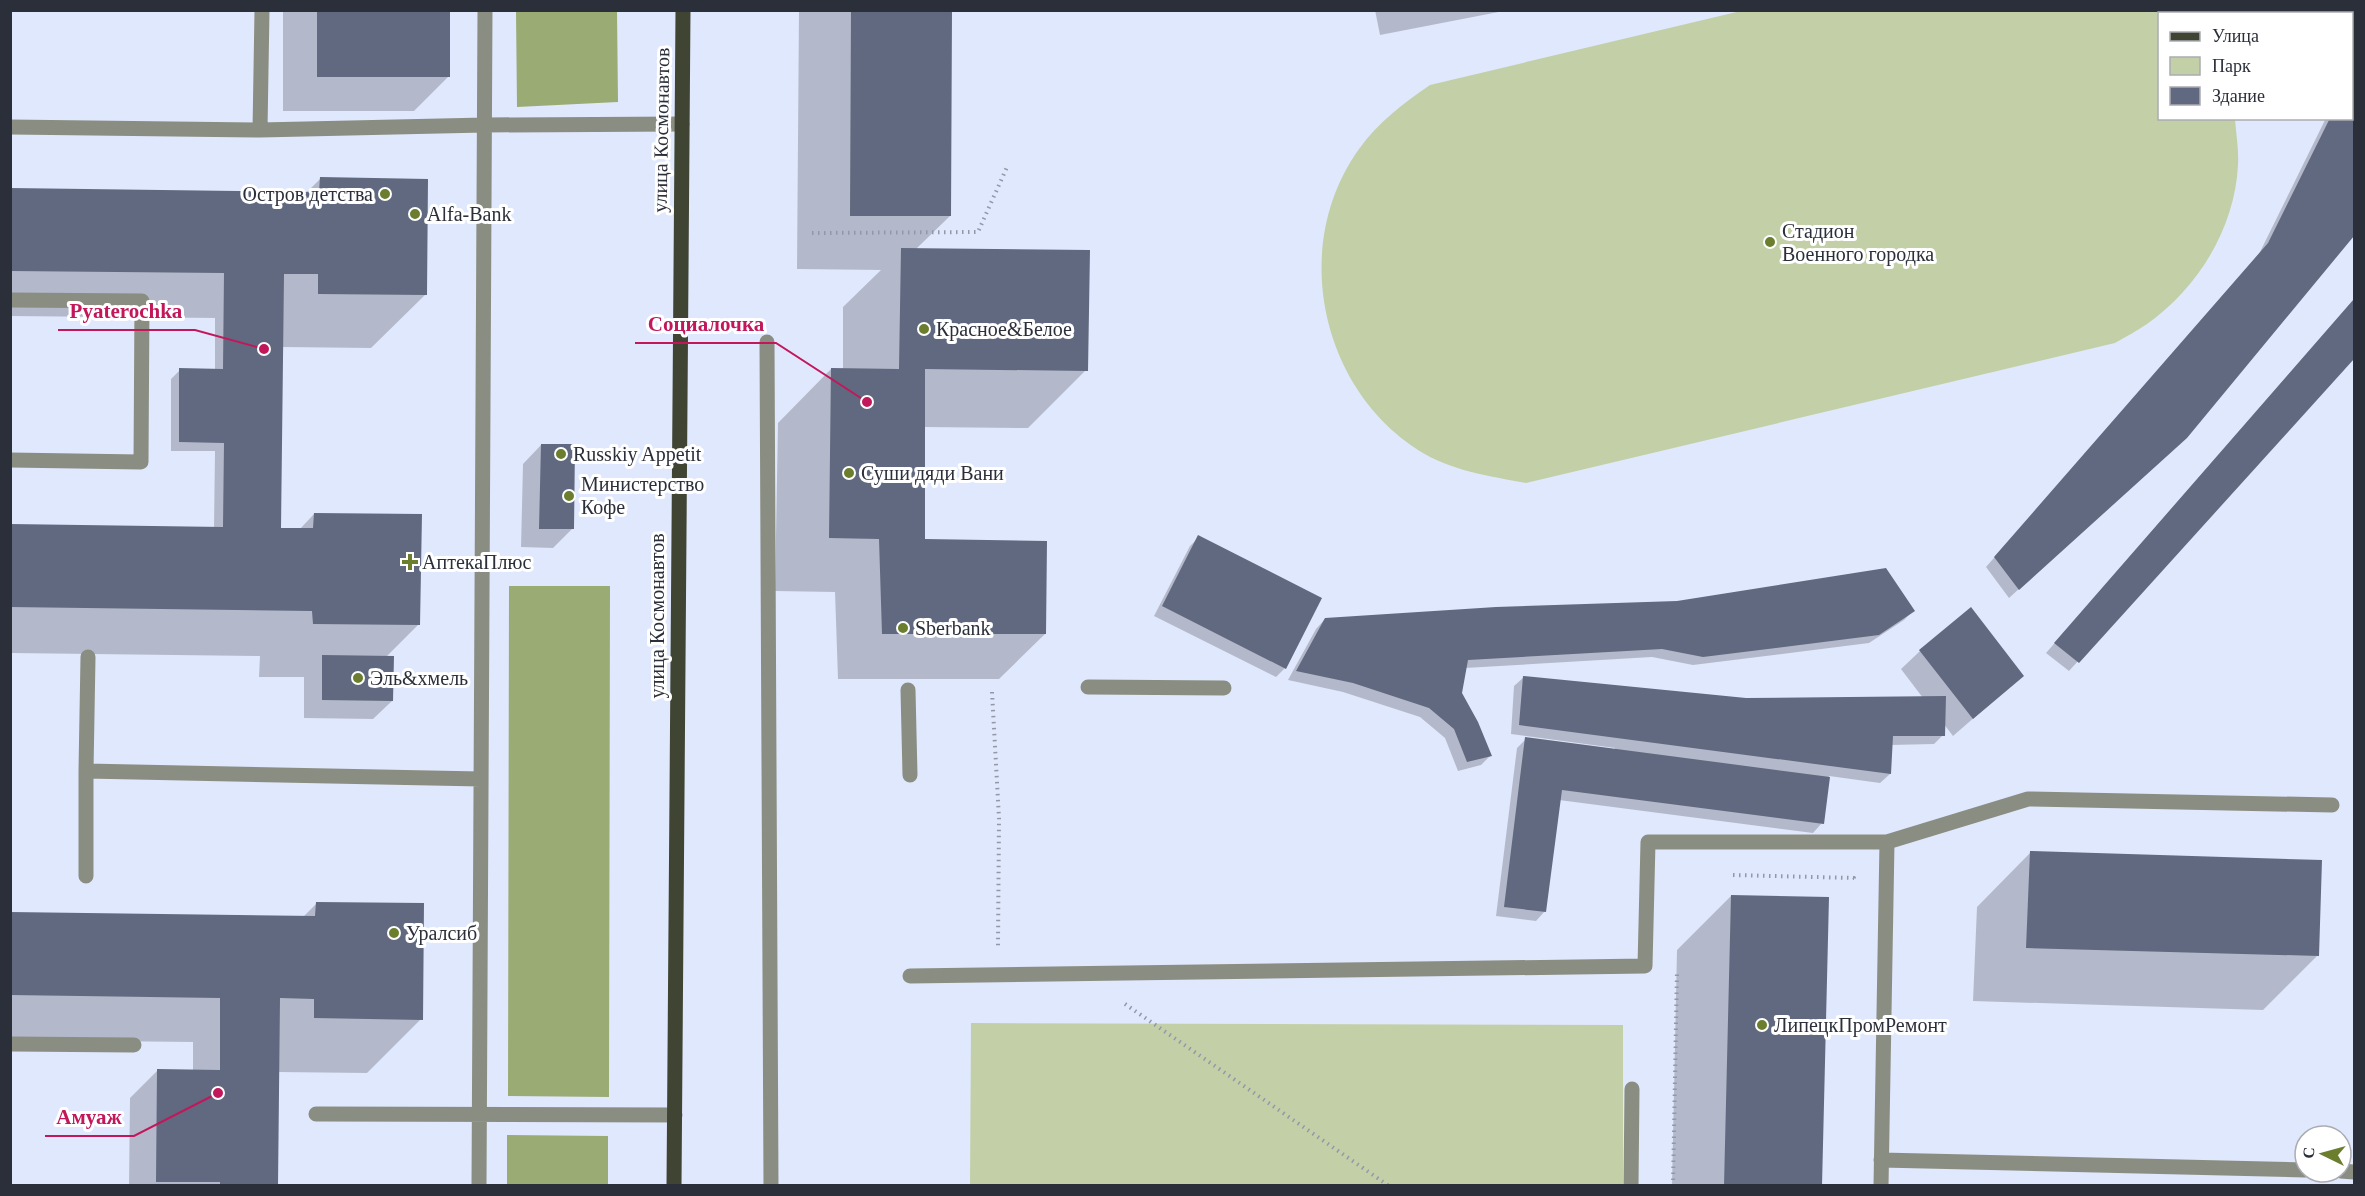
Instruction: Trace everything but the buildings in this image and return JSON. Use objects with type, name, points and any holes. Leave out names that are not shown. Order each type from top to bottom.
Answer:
[{"type":"main road","name":"улица Космонавтов","points":[[674,1185],[683,10]]},
{"type":"lane","points":[[260,130],[262,10]]},
{"type":"lane","points":[[479,1185],[485,10]]},
{"type":"lane","points":[[10,127],[260,130],[485,125],[682,124]]},
{"type":"lane","points":[[10,300],[141,301],[141,462],[10,460]]},
{"type":"lane","points":[[767,342],[771,1185]]},
{"type":"lane","points":[[86,876],[88,657]]},
{"type":"lane","points":[[1088,687],[1224,688]]},
{"type":"lane","points":[[908,690],[910,775]]},
{"type":"lane","points":[[86,771],[481,779]]},
{"type":"lane","points":[[910,976],[1645,966],[1648,842],[1887,842],[2028,799],[2332,805]]},
{"type":"lane","points":[[1881,1185],[1887,842]]},
{"type":"lane","points":[[10,1044],[134,1045]]},
{"type":"lane","points":[[1630,1185],[1632,1089]]},
{"type":"lane","points":[[316,1114],[675,1115]]},
{"type":"lane","points":[[1881,1160],[2293,1170]]},
{"type":"path","points":[[812,233],[978,232],[1007,167]]},
{"type":"path","points":[[992,692],[999,818],[997,975]]},
{"type":"path","points":[[1725,874],[1854,878],[1854,889]]},
{"type":"path","points":[[1673,1185],[1677,968]]},
{"type":"path","points":[[1082,974],[1389,1185]]},
{"type":"green space","name":"Стадион Военного городка","points":[[1745,10],[2179,11],[2181,12],[2158,12],[2158,120],[2235,120],[2238,159],[2235,188],[2230,211],[2221,234],[2197,274],[2165,309],[2147,324],[2115,343],[1526,483],[1484,475],[1444,463],[1418,450],[1384,423],[1358,390],[1338,352],[1326,312],[1322,270],[1325,228],[1338,187],[1366,139],[1401,106],[1430,85]]},
{"type":"green space","points":[[516,11],[617,11],[618,102],[517,107]]},
{"type":"green space","points":[[509,586],[610,586],[609,1097],[508,1096]]},
{"type":"green space","points":[[971,1023],[1623,1025],[1623,1185],[970,1185]]},
{"type":"green space","points":[[507,1135],[608,1136],[608,1185],[507,1185]]},
{"type":"place","name":"Остров детства","points":[[385,194]]},
{"type":"place","name":"Alfa-Bank","points":[[415,214]]},
{"type":"place","name":"Стадион Военного городка","points":[[1770,242]]},
{"type":"place","name":"Красное&Белое","points":[[924,329]]},
{"type":"place","name":"Pyaterochka","points":[[264,349]]},
{"type":"place","name":"Социалочка","points":[[867,402]]},
{"type":"place","name":"Russkiy Appetit","points":[[561,454]]},
{"type":"place","name":"Суши дяди Вани","points":[[849,473]]},
{"type":"place","name":"Министерство Кофе","points":[[569,496]]},
{"type":"place","name":"АптекаПлюс","points":[[410,562]]},
{"type":"place","name":"Sberbank","points":[[903,628]]},
{"type":"place","name":"Эль&хмель","points":[[358,678]]},
{"type":"place","name":"Уралсиб","points":[[394,933]]},
{"type":"place","name":"ЛипецкПромРемонт","points":[[1762,1025]]},
{"type":"place","name":"Амуаж","points":[[218,1093]]}]
